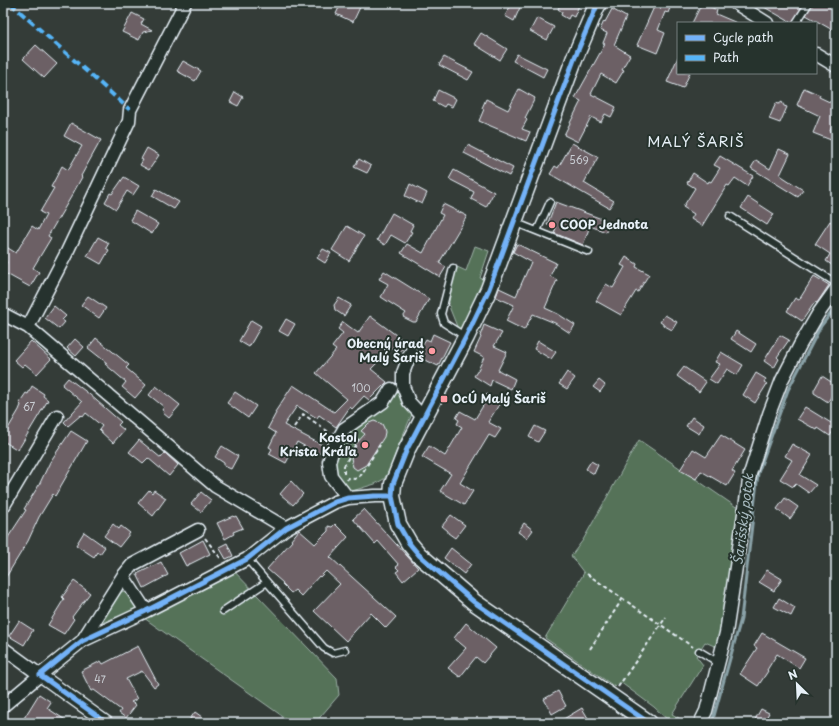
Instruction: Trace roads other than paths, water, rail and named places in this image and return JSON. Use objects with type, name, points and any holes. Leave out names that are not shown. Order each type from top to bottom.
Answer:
[{"type":"street","points":[[28,327],[66,254],[129,121],[130,110],[185,3]]},
{"type":"street","points":[[598,3],[575,57],[489,289],[466,337],[407,449],[393,484],[392,496],[398,524],[409,543],[425,560],[474,602],[649,723]]},
{"type":"street","points":[[735,3],[765,22]]},
{"type":"street","points":[[817,55],[836,66]]},
{"type":"street","points":[[700,723],[706,711],[726,633],[752,467],[769,414],[782,380],[806,333],[836,289]]},
{"type":"street","points":[[3,314],[28,327],[215,486],[286,528]]},
{"type":"street","points":[[411,352],[403,373],[403,386],[409,402],[423,417]]},
{"type":"street","points":[[344,494],[331,476],[330,462],[334,446],[344,430],[383,402],[391,388]]},
{"type":"street","points":[[3,507],[57,416]]},
{"type":"street","points":[[3,706],[82,642],[247,559],[286,528],[335,502],[344,494],[392,496]]},
{"type":"street","points":[[82,642],[123,576],[132,565],[198,530]]},
{"type":"street","points":[[123,576],[146,611]]},
{"type":"street","points":[[3,648],[107,723]]},
{"type":"lane","points":[[797,22],[809,3]]},
{"type":"lane","points":[[537,231],[550,202]]},
{"type":"lane","points":[[730,216],[836,284]]},
{"type":"lane","points":[[514,222],[589,252]]},
{"type":"lane","points":[[453,268],[441,314],[444,323],[466,337]]},
{"type":"lane","points":[[247,559],[324,648],[333,653],[345,650]]},
{"type":"lane","points":[[223,610],[267,582]]},
{"type":"lane","points":[[699,651],[719,663]]},
{"type":"waterway","name":"Šarišský potok","points":[[712,723],[741,619],[758,473],[788,390],[821,326],[836,307]]},
{"type":"place","name":"COOP Jednota","points":[[552,225]]},
{"type":"place","name":"Obecný úrad Malý Šariš","points":[[432,351]]},
{"type":"place","name":"OcÚ Malý Šariš","points":[[444,399]]},
{"type":"place","name":"Kostol Krista Kráľa","points":[[365,445]]},
{"type":"district","name":"MALÝ ŠARIŠ","points":[[696,142]]}]
